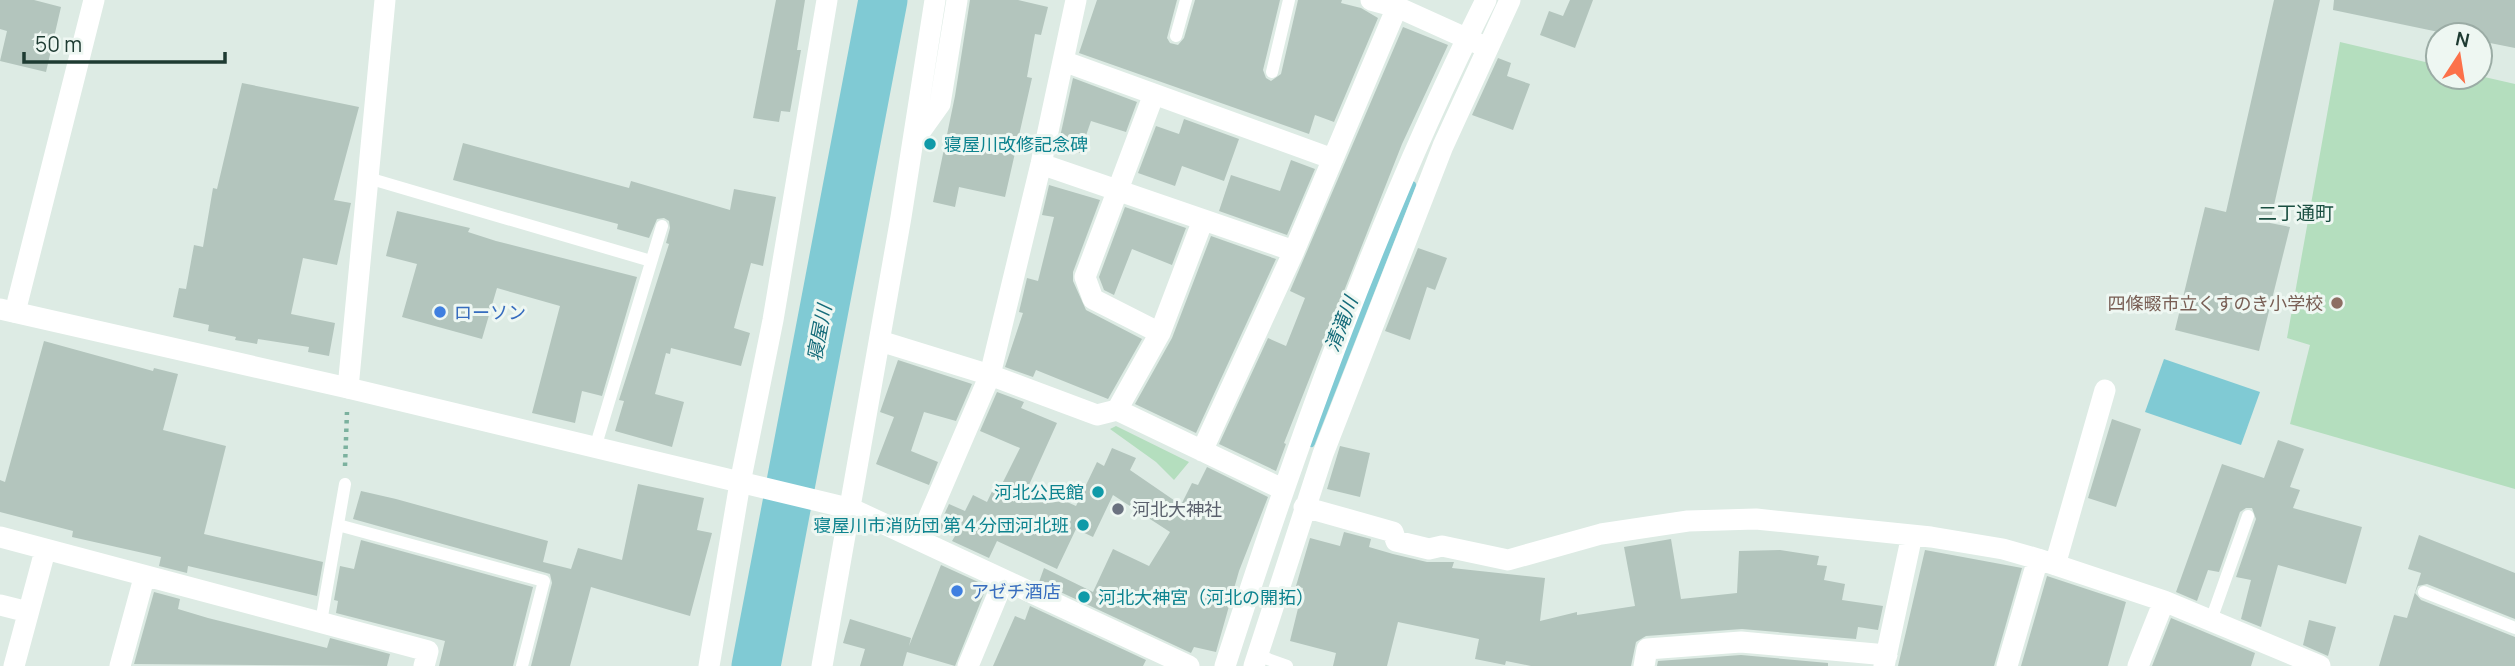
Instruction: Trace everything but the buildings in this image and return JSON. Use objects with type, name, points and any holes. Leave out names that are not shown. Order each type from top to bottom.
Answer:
[{"type":"street","points":[[94,0],[7,310],[348,388],[845,507],[1189,666]]},
{"type":"street","points":[[348,388],[384,0]]},
{"type":"street","points":[[709,666],[746,484],[827,0]]},
{"type":"street","points":[[822,666],[845,507],[880,341],[935,0]]},
{"type":"street","points":[[913,143],[940,104],[957,0]]},
{"type":"street","points":[[919,540],[990,375],[1041,164],[1076,0]]},
{"type":"street","points":[[1371,0],[1397,7],[1489,48]]},
{"type":"street","points":[[1226,666],[1282,489],[1394,200],[1466,38],[1486,0]]},
{"type":"street","points":[[1256,661],[1304,507],[1443,146],[1510,0]]},
{"type":"street","points":[[1202,451],[1294,251],[1397,7]]},
{"type":"street","points":[[1063,61],[1333,159]]},
{"type":"street","points":[[1154,94],[1085,277],[1093,299],[1160,333]]},
{"type":"street","points":[[1041,164],[1294,251]]},
{"type":"street","points":[[1117,410],[1160,333],[1203,219]]},
{"type":"street","points":[[880,341],[990,375],[1097,415],[1117,410],[1282,489]]},
{"type":"street","points":[[2007,666],[2047,562],[2105,390]]},
{"type":"street","points":[[1304,507],[1393,532],[1396,541],[1429,549],[1442,546],[1508,560],[1601,534],[1688,521],[1756,519],[1912,535],[2003,549],[2164,601],[2320,666]]},
{"type":"street","points":[[1644,666],[1647,649],[1741,642],[1886,661],[1912,535]]},
{"type":"street","points":[[0,537],[144,578],[428,651],[424,666]]},
{"type":"street","points":[[14,666],[45,551]]},
{"type":"street","points":[[120,666],[144,578]]},
{"type":"street","points":[[968,666],[1003,582]]},
{"type":"street","points":[[2138,666],[2164,601]]},
{"type":"street","points":[[0,605],[28,612]]},
{"type":"lane","points":[[1176,36],[1186,0]]},
{"type":"lane","points":[[1272,72],[1289,0]]},
{"type":"lane","points":[[368,178],[651,261]]},
{"type":"lane","points":[[594,448],[662,226]]},
{"type":"lane","points":[[321,622],[345,484]]},
{"type":"lane","points":[[2211,620],[2248,516]]},
{"type":"lane","points":[[338,525],[544,581],[522,666]]},
{"type":"lane","points":[[2424,592],[2515,628]]},
{"type":"lane","points":[[1256,661],[1287,666]]},
{"type":"path","points":[[345,484],[348,388]]},
{"type":"green space","points":[[2340,42],[2424,62],[2424,91],[2494,91],[2494,79],[2515,84],[2515,489],[2290,424],[2310,345],[2287,338]]},
{"type":"green space","points":[[1116,426],[1189,462],[1174,480],[1156,462],[1110,429]]},
{"type":"water","points":[[2164,359],[2260,392],[2241,445],[2145,412]]},
{"type":"waterway","name":"寝屋川","points":[[756,666],[883,0]]},
{"type":"waterway","name":"清滝川","points":[[1311,443],[1412,185]]},
{"type":"place","name":"寝屋川改修記念碑","points":[[930,144]]},
{"type":"place","name":"四條畷市立くすのき小学校","points":[[2337,303]]},
{"type":"place","name":"ローソン","points":[[440,312]]},
{"type":"place","name":"河北公民館","points":[[1098,492]]},
{"type":"place","name":"河北大神社","points":[[1118,509]]},
{"type":"place","name":"寝屋川市消防団 第４分団河北班","points":[[1083,525]]},
{"type":"place","name":"アゼチ酒店","points":[[957,591]]},
{"type":"place","name":"河北大神宮（河北の開拓）","points":[[1084,597]]},
{"type":"district","name":"二丁通町","points":[[2296,213]]}]
